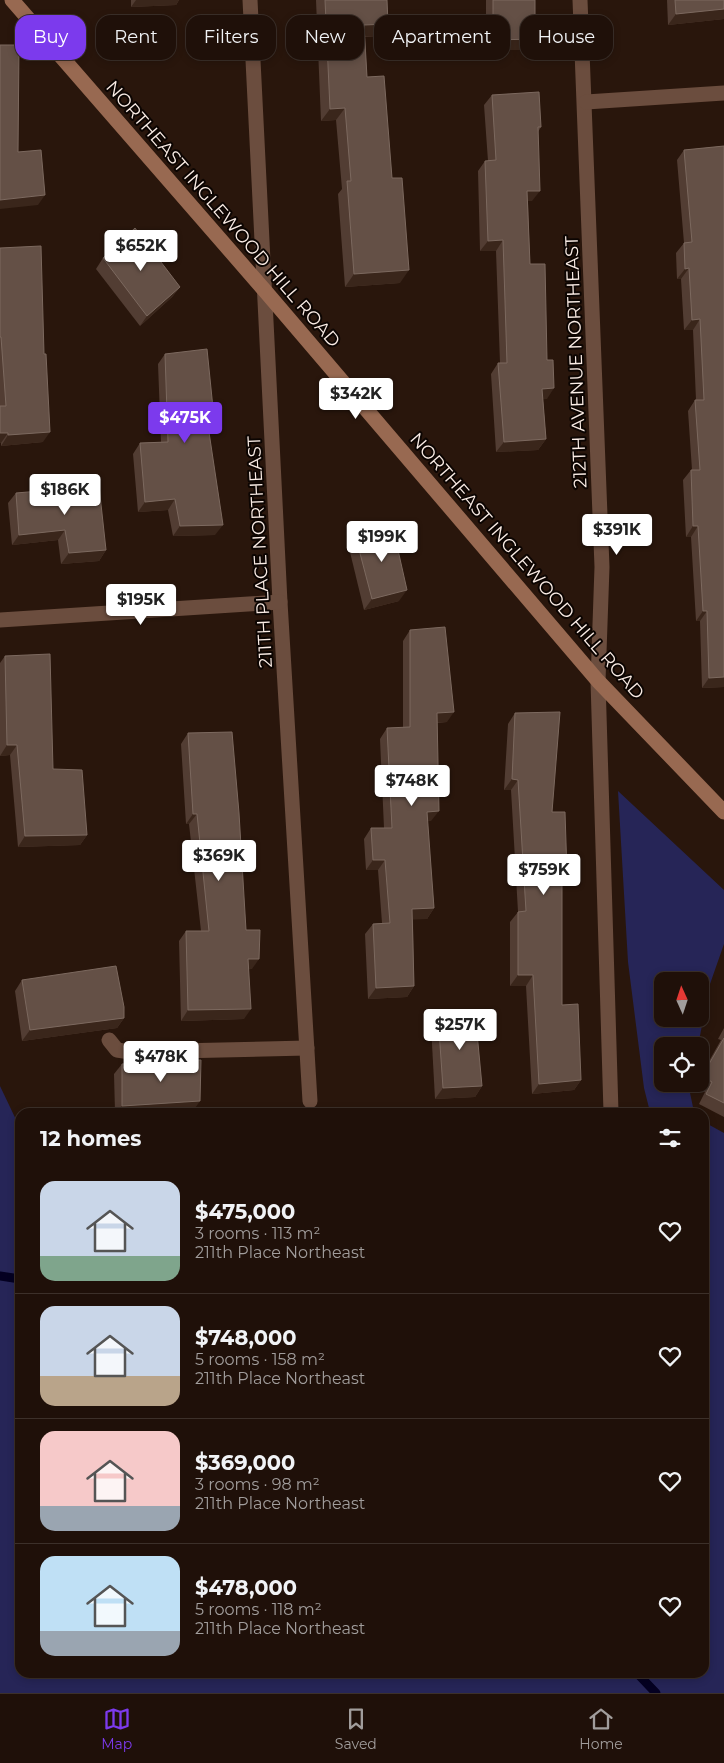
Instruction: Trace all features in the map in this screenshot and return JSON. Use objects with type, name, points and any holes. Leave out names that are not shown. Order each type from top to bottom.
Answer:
[{"type":"street","name":"NORTHEAST INGLEWOOD HILL ROAD","points":[[12,0],[266,292],[598,682],[724,812]]},
{"type":"street","name":"211TH PLACE NORTHEAST","points":[[250,0],[280,602],[310,1101]]},
{"type":"street","name":"212TH AVENUE NORTHEAST","points":[[580,0],[586,102],[602,567],[598,682],[611,1108]]},
{"type":"street","points":[[586,102],[724,93]]},
{"type":"street","points":[[0,620],[280,602]]},
{"type":"street","points":[[109,1040],[117,1050],[130,1052],[307,1048]]},
{"type":"shaded area","points":[[618,791],[724,890],[724,944],[709,989],[709,972],[654,972],[654,1028],[701,1028],[700,1037],[654,1037],[654,1092],[690,1092],[693,1108],[649,1108],[644,1088],[628,962]]},
{"type":"shaded area","points":[[0,1086],[15,1118],[15,1678],[709,1678],[709,1125],[724,1133],[724,1693],[0,1693]]},
{"type":"building","points":[[325,0],[387,0],[388,15],[374,15],[374,25],[364,25],[364,15],[326,15]]},
{"type":"building","points":[[493,0],[535,0],[535,15],[520,15],[520,39],[510,40],[510,15],[493,15]]},
{"type":"building","points":[[675,0],[724,0],[724,9],[676,14]]},
{"type":"building","points":[[364,25],[367,77],[384,76],[392,178],[402,178],[409,270],[354,274],[347,181],[351,181],[345,108],[330,109],[328,60],[364,60]]},
{"type":"building","points":[[0,45],[15,45],[15,60],[19,60],[18,152],[41,150],[45,195],[0,200]]},
{"type":"building","points":[[539,92],[541,127],[538,127],[540,191],[527,191],[530,264],[545,264],[547,360],[553,360],[554,388],[542,389],[546,439],[504,442],[498,363],[507,363],[503,240],[488,241],[485,161],[496,160],[492,95]]},
{"type":"building","points":[[724,146],[724,677],[709,678],[707,611],[703,611],[698,526],[693,526],[691,470],[700,470],[695,400],[704,400],[700,319],[692,320],[689,268],[685,269],[684,243],[692,242],[684,150]]},
{"type":"building","points":[[135,228],[180,287],[147,316],[103,258]]},
{"type":"building","points":[[41,246],[44,354],[46,354],[50,432],[8,435],[8,433],[0,433],[0,406],[6,406],[0,337],[0,248]]},
{"type":"building","points":[[207,349],[214,418],[207,419],[223,525],[180,526],[175,499],[145,502],[140,443],[168,442],[165,354]]},
{"type":"building","points":[[99,486],[106,550],[69,553],[65,530],[19,535],[16,493]]},
{"type":"building","points":[[393,528],[407,590],[372,599],[356,538]]},
{"type":"building","points":[[445,627],[454,712],[437,713],[439,811],[427,812],[434,908],[412,909],[414,986],[376,988],[373,924],[390,923],[385,860],[373,860],[371,828],[392,828],[387,728],[410,727],[410,630]]},
{"type":"building","points":[[50,654],[53,769],[82,770],[87,835],[25,836],[17,745],[7,745],[5,656]]},
{"type":"building","points":[[560,712],[552,812],[565,812],[567,874],[562,874],[562,1005],[578,1004],[581,1080],[539,1084],[533,975],[518,975],[518,912],[526,911],[518,780],[512,779],[515,713]]},
{"type":"building","points":[[232,732],[246,930],[260,930],[259,959],[248,959],[251,1009],[188,1010],[186,931],[209,931],[197,814],[193,814],[188,733]]},
{"type":"building","points":[[116,966],[124,1007],[124,1018],[30,1030],[22,980]]},
{"type":"building","points":[[475,1011],[482,1086],[443,1088],[438,1016]]},
{"type":"building","points":[[724,1038],[724,1103],[706,1094],[709,1092],[712,1082],[709,1080],[709,1064]]},
{"type":"building","points":[[201,1060],[200,1101],[122,1106],[122,1064]]},
{"type":"waterway","points":[[0,1276],[15,1278]]},
{"type":"waterway","points":[[642,1678],[656,1693]]}]
